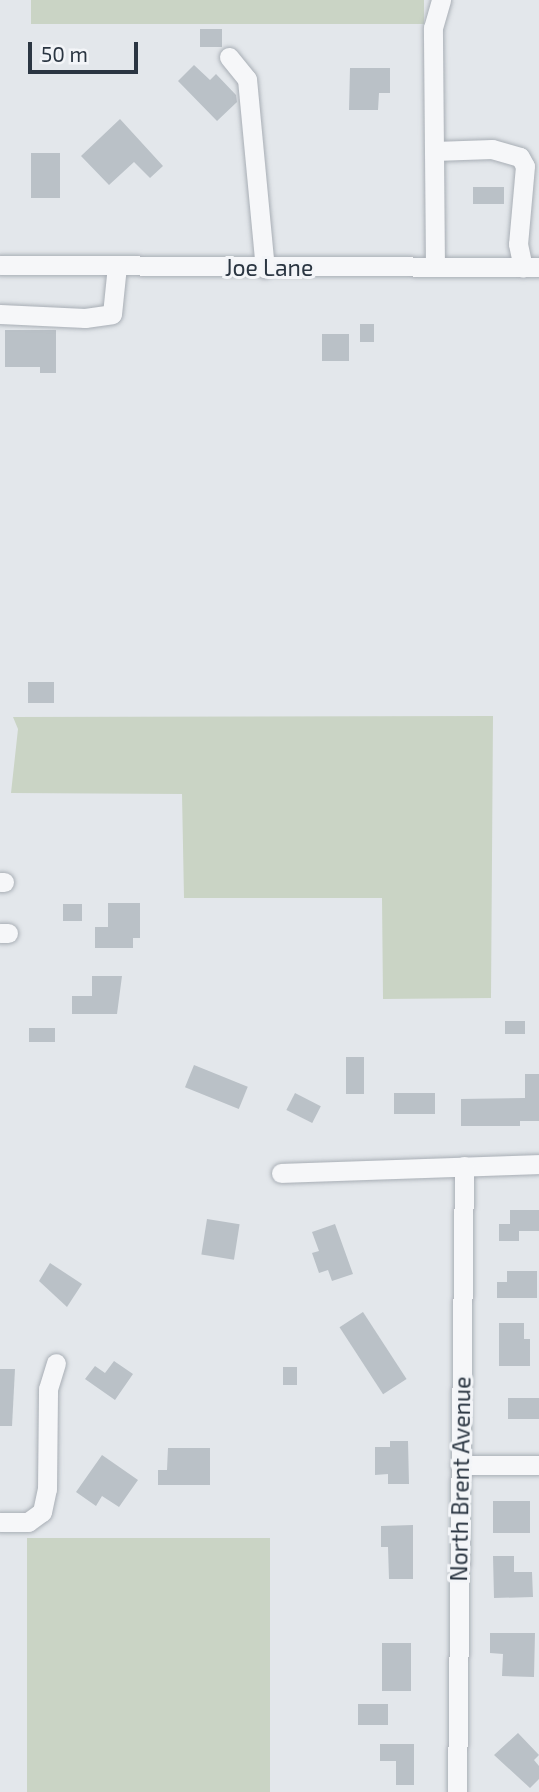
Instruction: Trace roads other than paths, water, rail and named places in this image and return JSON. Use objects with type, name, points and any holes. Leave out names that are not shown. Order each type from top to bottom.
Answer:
[{"type":"street","points":[[435,267],[433,28],[441,0]]},
{"type":"street","points":[[229,57],[247,79],[265,268]]},
{"type":"street","points":[[434,151],[492,149],[520,157],[526,166],[518,244],[531,267]]},
{"type":"street","name":"Joe Lane","points":[[0,265],[531,267]]},
{"type":"street","points":[[0,314],[85,318],[112,314],[117,267]]},
{"type":"street","points":[[281,1173],[539,1164]]},
{"type":"street","name":"North Brent Avenue","points":[[457,1792],[464,1166]]},
{"type":"street","points":[[0,1522],[28,1522],[41,1512],[47,1489],[48,1389],[56,1363]]},
{"type":"street","points":[[460,1465],[539,1465]]}]
